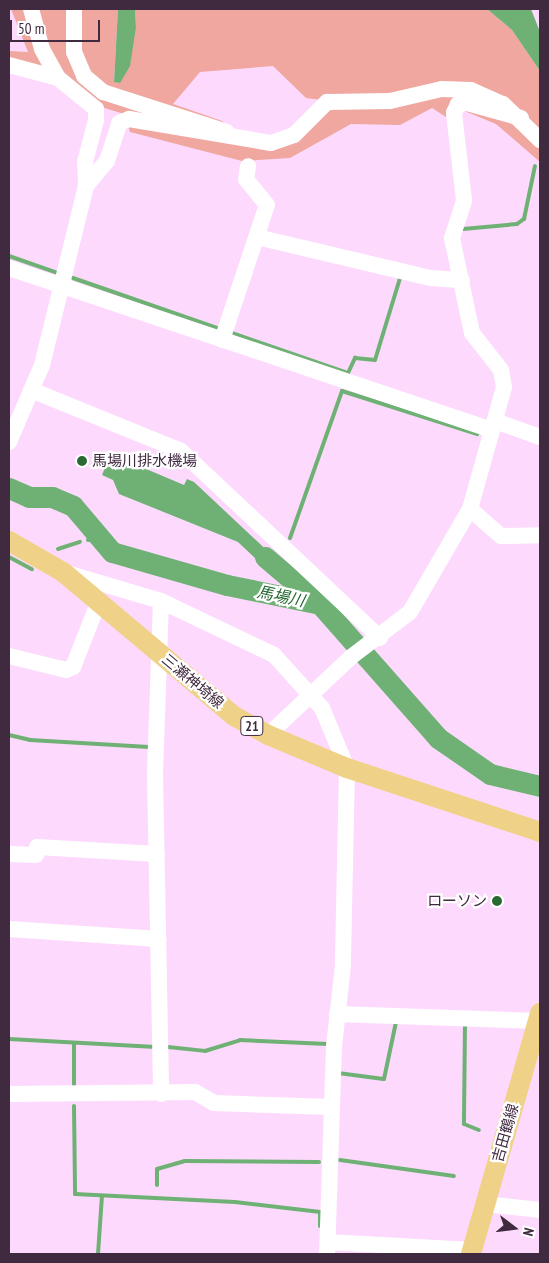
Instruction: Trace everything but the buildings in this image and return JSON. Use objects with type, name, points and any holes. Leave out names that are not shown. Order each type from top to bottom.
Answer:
[{"type":"main road","name":"三瀬神埼線","points":[[9,541],[63,572],[234,716],[268,735],[348,768],[540,832]]},
{"type":"main road","name":"吉田鶴線","points":[[472,1252],[539,1017]]},
{"type":"street","points":[[9,442],[31,390],[62,286],[86,186],[85,162],[96,109],[58,78],[42,49],[31,9]]},
{"type":"street","points":[[74,9],[74,52],[84,76],[102,92],[219,126],[237,139]]},
{"type":"street","points":[[9,65],[58,78]]},
{"type":"street","points":[[86,186],[107,161],[119,123],[129,119],[237,139],[271,143],[294,136],[327,102],[390,101],[442,89],[471,90],[504,104],[521,118],[540,140]]},
{"type":"street","points":[[268,735],[309,694],[351,657],[380,638],[410,612],[470,509],[504,388],[501,370],[472,333],[452,238],[464,200],[454,113],[458,104],[467,103],[521,118]]},
{"type":"street","points":[[222,340],[267,204],[246,180],[248,166]]},
{"type":"street","points":[[257,237],[431,278],[462,280]]},
{"type":"street","points":[[9,268],[222,340],[494,425],[540,437]]},
{"type":"street","points":[[31,390],[181,451],[380,638]]},
{"type":"street","points":[[470,509],[501,536],[519,539],[540,535]]},
{"type":"street","points":[[63,572],[161,601],[274,655],[322,708],[348,768],[343,965],[337,1014],[330,1107],[328,1248],[472,1252]]},
{"type":"street","points":[[9,656],[66,670],[73,666],[99,601]]},
{"type":"street","points":[[161,601],[157,854],[161,1094]]},
{"type":"street","points":[[9,854],[36,856],[37,847],[157,854]]},
{"type":"street","points":[[9,929],[158,939]]},
{"type":"street","points":[[337,1014],[539,1017]]},
{"type":"street","points":[[9,1094],[161,1094],[195,1092],[214,1103],[330,1107]]},
{"type":"street","points":[[485,1204],[540,1210]]},
{"type":"shaded area","points":[[11,9],[118,9],[114,81],[119,83],[136,27],[135,9],[487,9],[512,30],[540,71],[540,162],[496,124],[462,110],[446,117],[432,108],[400,125],[351,124],[290,158],[242,161],[130,132],[124,114],[98,106],[50,80],[9,68],[9,51],[28,52]],"holes":[[[273,66],[306,98],[321,100],[289,133],[274,138],[240,134],[222,121],[173,104],[200,72]]]},
{"type":"shaded area","points":[[118,9],[135,9],[136,27],[130,66],[120,83],[114,82]]},
{"type":"shaded area","points":[[487,9],[531,9],[540,32],[540,71],[512,30]]},
{"type":"shaded area","points":[[132,463],[184,485],[187,479],[194,482],[291,573],[278,580],[238,542],[119,494],[113,480],[102,475],[106,465],[118,469]]},
{"type":"waterway","points":[[463,229],[517,224],[524,219],[535,166]]},
{"type":"waterway","points":[[9,256],[55,272]]},
{"type":"waterway","points":[[73,278],[220,329]]},
{"type":"waterway","points":[[229,332],[348,373],[355,358],[375,360],[400,278]]},
{"type":"waterway","points":[[290,538],[342,391],[477,434]]},
{"type":"waterway","name":"馬場川","points":[[9,488],[29,497],[52,497],[73,506],[112,552],[227,585],[320,604],[438,738],[490,774],[540,786]]},
{"type":"waterway","points":[[88,540],[98,537]]},
{"type":"waterway","points":[[58,549],[80,542]]},
{"type":"waterway","points":[[9,557],[32,569]]},
{"type":"waterway","points":[[265,557],[318,602]]},
{"type":"waterway","points":[[9,735],[30,740],[149,747]]},
{"type":"waterway","points":[[338,1073],[384,1079],[396,1022]]},
{"type":"waterway","points":[[465,1023],[464,1124],[479,1130]]},
{"type":"waterway","points":[[9,1039],[156,1047]]},
{"type":"waterway","points":[[168,1047],[205,1051],[240,1040],[328,1044]]},
{"type":"waterway","points":[[74,1043],[74,1088]]},
{"type":"waterway","points":[[74,1106],[75,1194],[235,1202],[320,1212],[320,1226]]},
{"type":"waterway","points":[[340,1160],[454,1176]]},
{"type":"waterway","points":[[157,1185],[157,1169],[185,1161],[319,1162]]},
{"type":"waterway","points":[[98,1254],[102,1196]]},
{"type":"place","name":"馬場川排水機場","points":[[82,461]]},
{"type":"place","name":"ローソン","points":[[497,901]]}]
